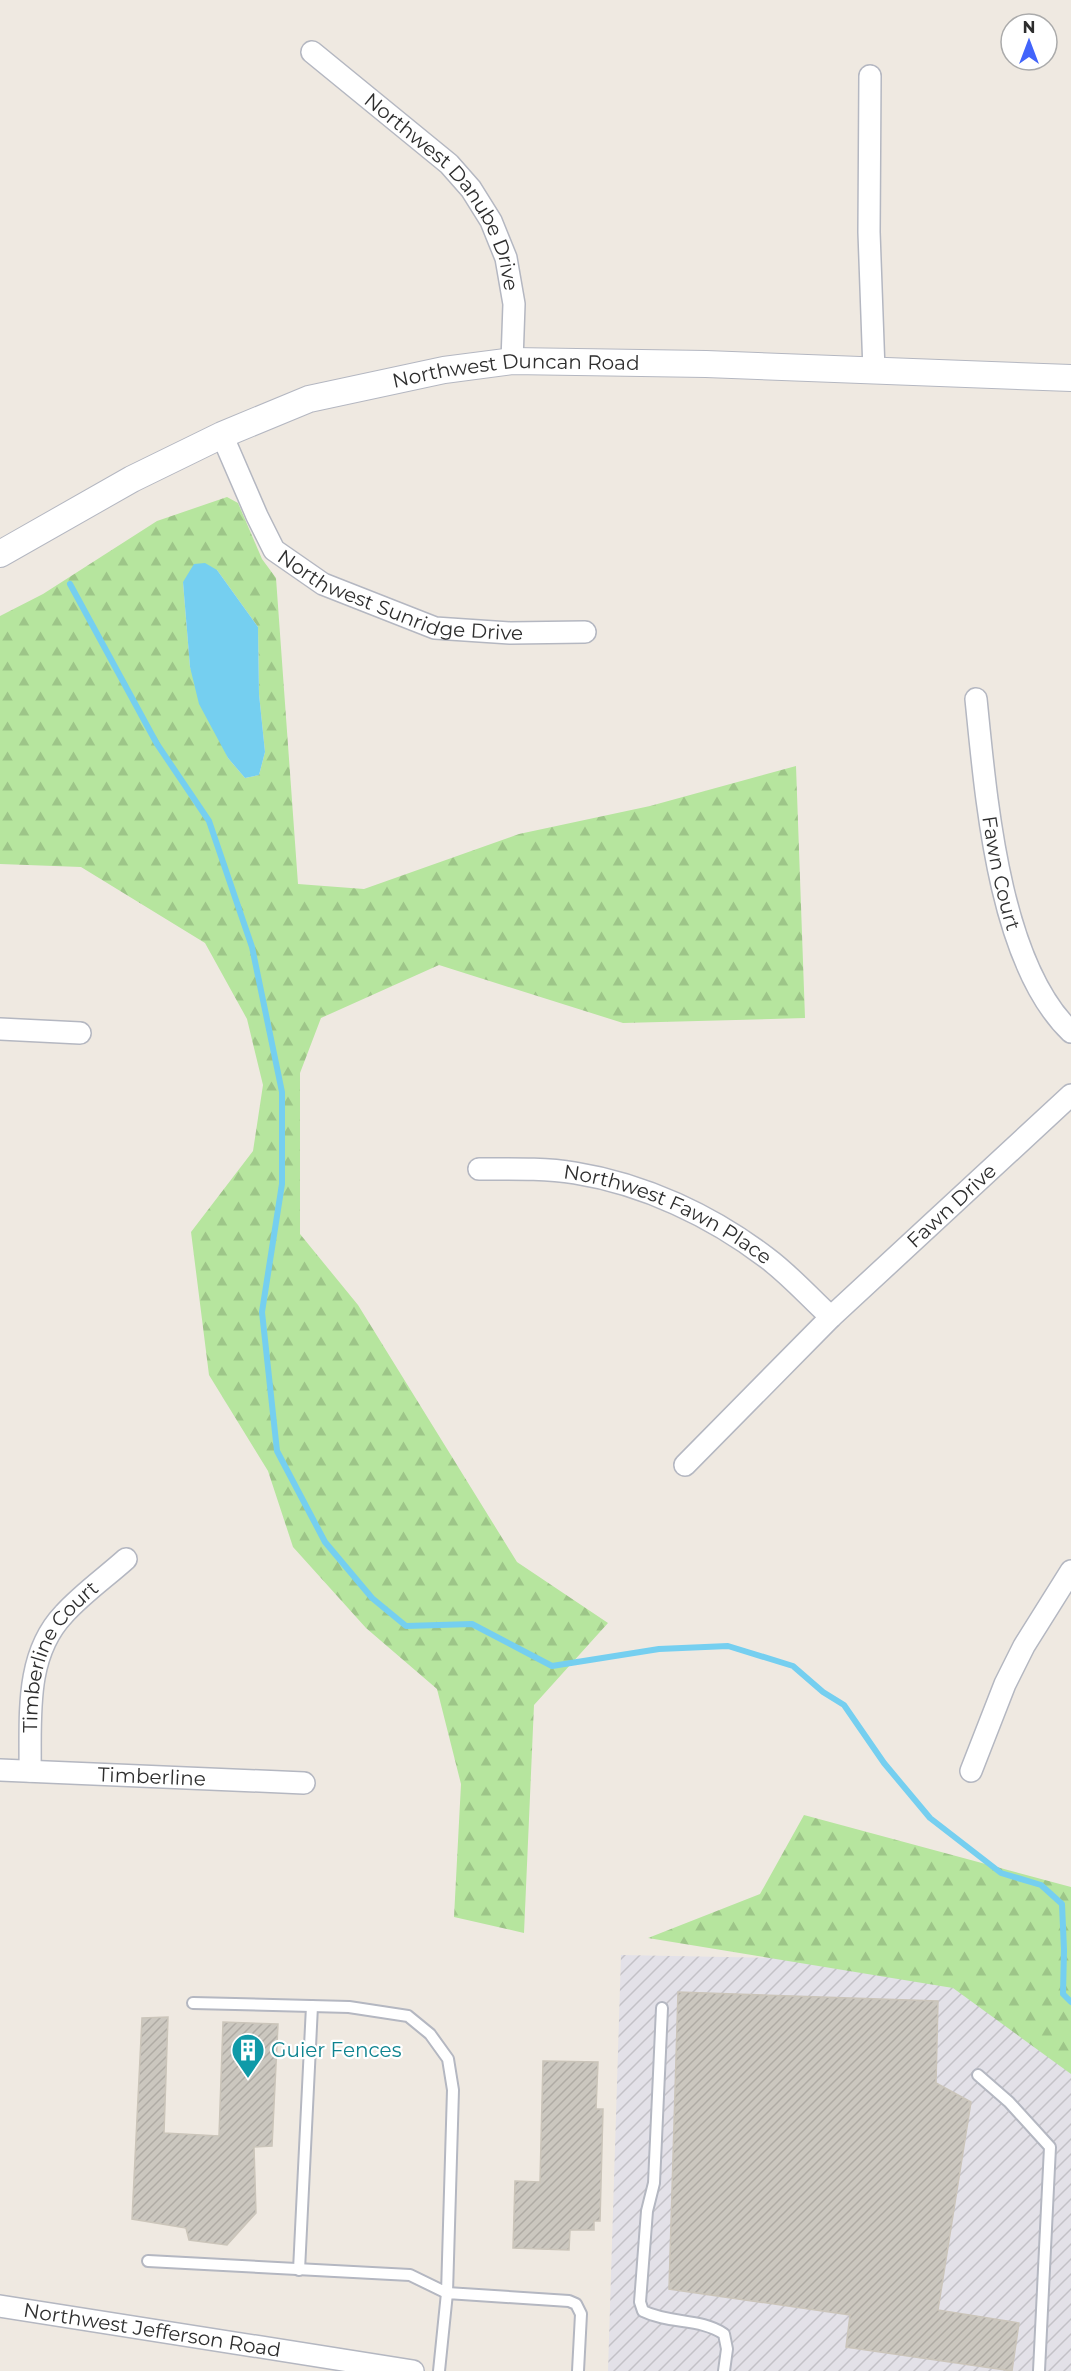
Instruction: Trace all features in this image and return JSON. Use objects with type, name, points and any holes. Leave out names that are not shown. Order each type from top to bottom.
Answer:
[{"type":"street","name":"Northwest Danube Drive","points":[[312,52],[449,164],[471,189],[491,221],[506,258],[514,303],[512,361]]},
{"type":"street","points":[[870,76],[869,232],[874,371]]},
{"type":"street","name":"Northwest Duncan Road","points":[[0,554],[132,479],[222,435],[309,399],[444,370],[512,361],[706,364],[1071,378]]},
{"type":"street","name":"Northwest Sunridge Drive","points":[[222,435],[274,550],[323,584],[435,628],[510,633],[585,632]]},
{"type":"street","name":"Fawn Court","points":[[976,699],[982,761],[1001,884],[1011,919],[1038,987],[1059,1020],[1071,1032]]},
{"type":"street","points":[[0,1029],[80,1033]]},
{"type":"street","name":"Fawn Drive","points":[[685,1465],[831,1317],[1071,1095]]},
{"type":"street","name":"Northwest Fawn Place","points":[[479,1169],[576,1173],[617,1183],[697,1213],[736,1235],[770,1260],[831,1317]]},
{"type":"street","name":"Timberline Court","points":[[30,1771],[32,1686],[36,1661],[63,1615],[126,1559]]},
{"type":"street","points":[[970,1771],[1005,1684],[1024,1646],[1071,1570]]},
{"type":"street","name":"Timberline","points":[[0,1770],[304,1783]]},
{"type":"street","name":"Northwest Jefferson Road","points":[[0,2306],[413,2371]]},
{"type":"lane","points":[[193,2004],[348,2007],[408,2016],[430,2034],[448,2059],[453,2090],[447,2294],[439,2371]]},
{"type":"lane","points":[[299,2270],[312,2006]]},
{"type":"lane","points":[[662,2008],[654,2183],[647,2211],[640,2302],[644,2311],[655,2317],[714,2327],[724,2334],[727,2349],[724,2371]]},
{"type":"lane","points":[[978,2075],[1009,2102],[1050,2147],[1038,2371]]},
{"type":"lane","points":[[148,2261],[410,2275],[447,2294],[569,2301],[576,2304],[581,2314],[578,2371]]},
{"type":"shaded area","points":[[621,1955],[1071,1964],[1071,2371],[608,2371]]},
{"type":"green space","points":[[227,497],[238,503],[262,559],[276,578],[298,884],[364,889],[519,834],[650,806],[796,766],[805,1018],[623,1023],[439,965],[321,1018],[300,1073],[300,1234],[358,1305],[517,1562],[608,1623],[534,1705],[524,1933],[454,1917],[461,1784],[437,1689],[366,1628],[293,1547],[268,1471],[209,1375],[191,1232],[253,1151],[263,1085],[247,1019],[205,943],[81,867],[0,864],[0,616],[43,594],[157,521]],"holes":[[[217,570],[258,627],[259,694],[265,752],[259,775],[245,778],[228,758],[190,667],[183,582]]]},
{"type":"green space","points":[[804,1815],[1071,1887],[1071,2074],[953,1988],[648,1938],[760,1894]]},
{"type":"water","points":[[205,563],[217,570],[258,627],[259,694],[265,752],[259,775],[245,778],[228,758],[199,704],[190,667],[183,582],[194,564]]},
{"type":"building","points":[[678,1992],[938,2001],[936,2083],[971,2102],[938,2310],[1019,2323],[1012,2371],[846,2347],[850,2315],[669,2289]]},
{"type":"building","name":"Guier Fences","points":[[168,2017],[164,2133],[219,2136],[223,2022],[278,2024],[272,2146],[254,2147],[256,2213],[227,2245],[189,2240],[186,2228],[132,2219],[142,2018]]},
{"type":"building","points":[[543,2061],[598,2062],[596,2109],[603,2109],[600,2221],[594,2221],[594,2230],[570,2230],[569,2250],[513,2248],[515,2181],[540,2182]]},
{"type":"waterway","points":[[70,584],[157,744],[209,821],[252,947],[282,1092],[282,1184],[262,1312],[277,1451],[325,1542],[372,1598],[406,1626],[472,1624],[552,1666],[659,1649],[728,1646],[793,1666],[823,1692],[844,1705],[884,1763],[930,1818],[1001,1873],[1041,1885],[1062,1904],[1063,1994],[1071,2002]]},
{"type":"place","name":"Guier Fences","points":[[248,2079]]}]
